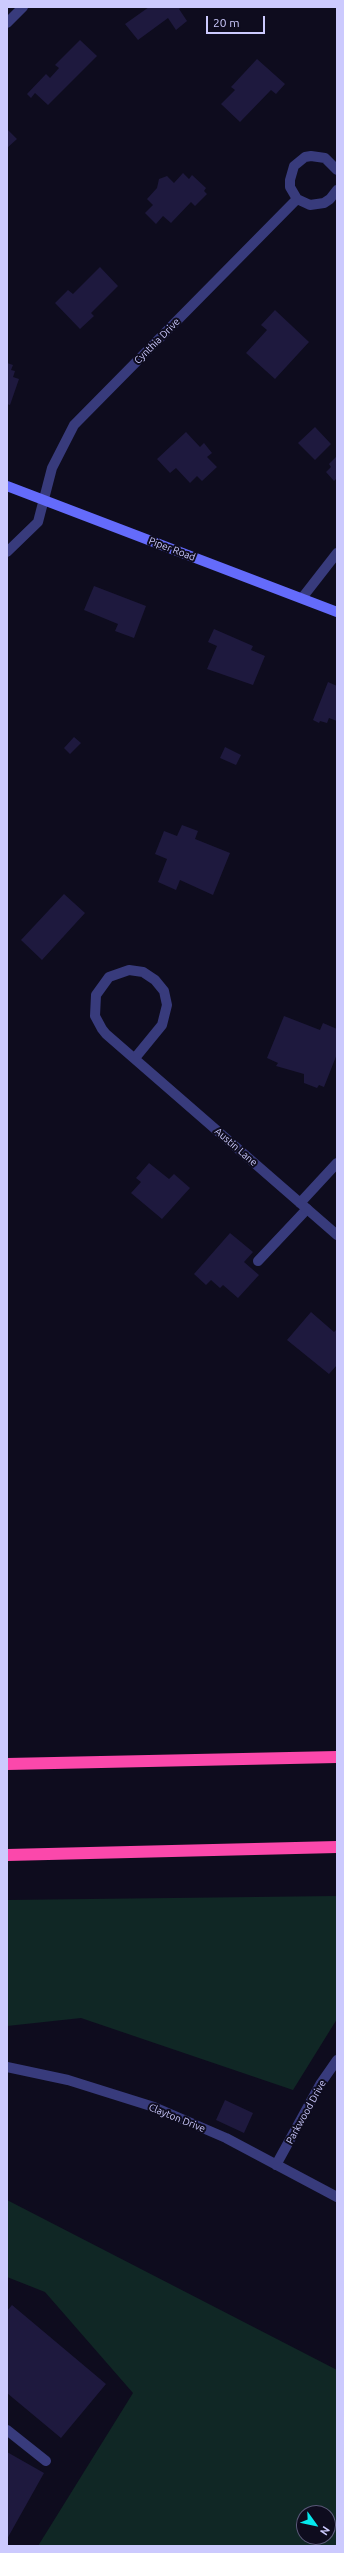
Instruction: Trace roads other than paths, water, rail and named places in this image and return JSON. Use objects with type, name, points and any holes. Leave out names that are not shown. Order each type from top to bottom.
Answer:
[{"type":"highway","points":[[7,1764],[337,1756]]},
{"type":"highway","points":[[7,1855],[337,1847]]},
{"type":"street","points":[[7,24],[23,7]]},
{"type":"street","points":[[337,170],[331,161],[318,156],[304,158],[294,166],[290,180],[290,187],[297,198],[310,205],[318,205],[330,199],[337,190]]},
{"type":"street","name":"Cynthia Drive","points":[[7,552],[38,522],[45,500],[52,468],[74,425],[297,198]]},
{"type":"street","name":"Piper Road","points":[[7,486],[337,612]]},
{"type":"street","points":[[302,598],[337,553]]},
{"type":"street","name":"Austin Lane","points":[[134,1058],[162,1025],[167,1005],[164,991],[155,980],[143,972],[129,970],[115,974],[104,982],[96,994],[94,1009],[102,1028],[134,1058],[337,1235]]},
{"type":"street","points":[[258,1261],[304,1206],[337,1163]]},
{"type":"street","name":"Parkwood Drive","points":[[276,2165],[321,2083],[337,2060]]},
{"type":"street","name":"Clayton Drive","points":[[7,2067],[68,2080],[154,2107],[209,2130],[337,2197]]},
{"type":"street","points":[[7,2430],[46,2461]]}]
